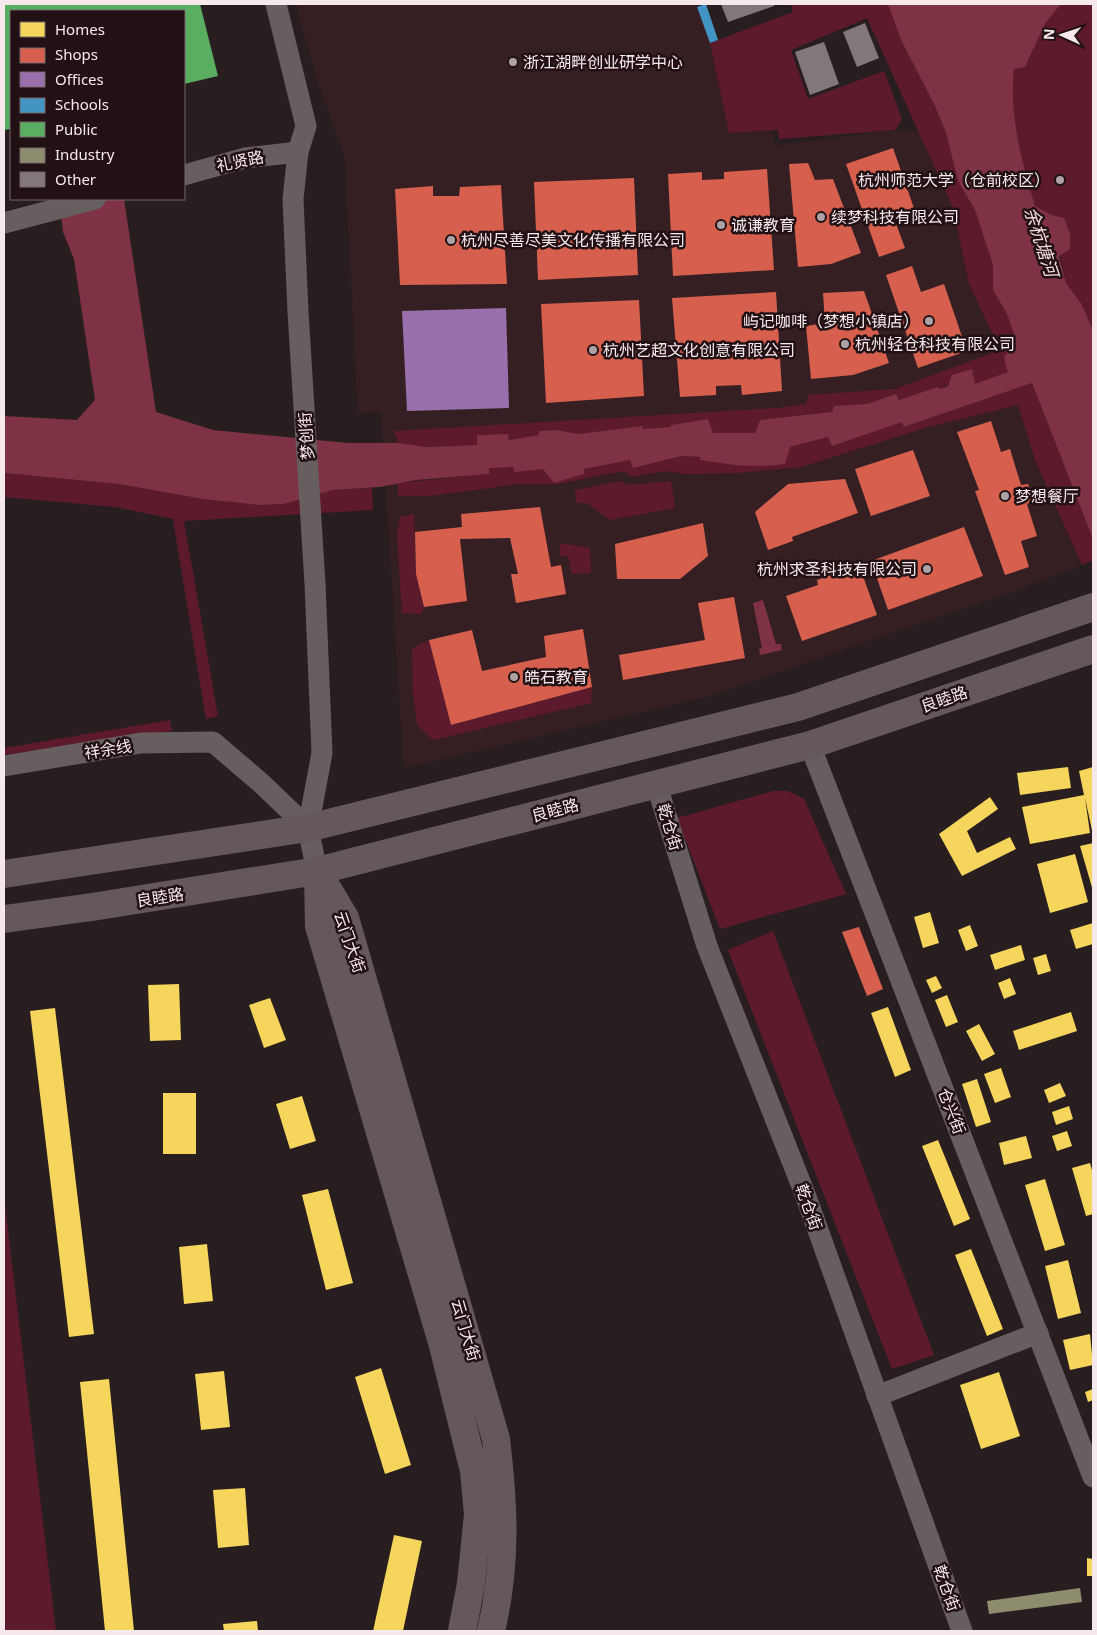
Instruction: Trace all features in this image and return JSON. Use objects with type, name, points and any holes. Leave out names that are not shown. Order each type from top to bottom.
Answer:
[{"type":"main road","points":[[4,874],[308,828],[798,707],[1093,607]]},
{"type":"main road","name":"良睦路","points":[[4,918],[92,908],[317,871],[810,745],[1093,649]]},
{"type":"main road","name":"云门大街","points":[[317,871],[319,926],[439,1333],[474,1470],[478,1514],[471,1584],[462,1631]]},
{"type":"main road","name":"云门大街","points":[[317,871],[345,918],[496,1439],[501,1484],[504,1547],[500,1592],[491,1631]]},
{"type":"street","name":"梦创街","points":[[276,4],[306,126],[298,152],[293,199],[322,754],[308,828],[317,871]]},
{"type":"street","name":"礼贤路","points":[[185,175],[245,158],[298,152]]},
{"type":"street","points":[[4,223],[91,200]]},
{"type":"street","name":"祥余线","points":[[4,766],[140,743],[213,742],[308,828]]},
{"type":"street","name":"仓兴街","points":[[810,745],[1093,1477]]},
{"type":"street","name":"乾仓街","points":[[656,783],[708,946],[805,1194],[962,1631]]},
{"type":"street","points":[[877,1396],[1038,1333]]},
{"type":"shaded area","points":[[296,4],[696,4],[710,43],[729,133],[772,131],[773,146],[895,130],[919,131],[953,209],[969,284],[1004,358],[1035,460],[1082,565],[1003,595],[705,697],[404,768],[381,411],[358,413],[345,157],[317,80]]},
{"type":"shaded area","points":[[791,4],[888,4],[901,40],[935,106],[946,133],[958,181],[975,210],[993,265],[993,290],[1007,314],[1015,337],[1008,372],[975,385],[971,369],[941,389],[936,387],[899,400],[896,394],[867,404],[834,406],[832,412],[760,420],[755,433],[713,433],[708,419],[671,427],[642,429],[642,426],[578,434],[557,430],[540,431],[539,435],[508,440],[507,434],[477,435],[477,445],[428,447],[398,443],[394,431],[778,408],[806,404],[808,395],[895,389],[1000,350],[969,284],[953,208],[867,18],[791,50],[808,99],[884,71],[902,119],[895,130],[779,139],[778,130],[729,133],[710,43],[793,12]]},
{"type":"shaded area","name":"杭州师范大学（仓前校区）","points":[[1061,4],[1093,4],[1093,330],[1081,303],[1066,283],[1052,215],[1035,206],[1021,155],[1013,104],[1014,69],[1025,67],[1046,22]]},
{"type":"shaded area","points":[[1032,383],[1093,539],[1093,560],[1082,565],[1035,460],[1018,405],[925,428],[801,467],[738,473],[686,474],[665,471],[632,477],[624,471],[558,484],[520,484],[430,496],[398,496],[398,483],[488,474],[489,468],[513,467],[514,472],[543,468],[584,469],[631,460],[633,468],[682,456],[700,457],[700,460],[790,447],[828,437],[833,446],[902,421],[905,427]]},
{"type":"shaded area","points":[[4,473],[119,484],[203,499],[259,505],[284,504],[333,490],[372,488],[373,510],[184,521],[218,716],[206,719],[173,519],[115,507],[4,497]]},
{"type":"shaded area","points":[[621,481],[628,485],[671,481],[675,508],[610,520],[587,503],[576,503],[575,490]]},
{"type":"shaded area","points":[[414,514],[416,574],[424,607],[421,614],[402,613],[397,534],[400,517]]},
{"type":"shaded area","points":[[560,543],[590,548],[591,573],[572,574],[568,557],[560,556]]},
{"type":"shaded area","points":[[429,640],[451,725],[592,687],[591,703],[433,740],[417,725],[413,693],[412,649]]},
{"type":"shaded area","points":[[170,720],[172,731],[4,755],[4,748]]},
{"type":"shaded area","points":[[773,791],[788,791],[804,799],[846,894],[720,929],[677,818]]},
{"type":"shaded area","points":[[773,931],[934,1355],[892,1369],[728,950]]},
{"type":"shaded area","points":[[4,1197],[56,1631],[4,1631]]},
{"type":"water","name":"余杭塘河","points":[[888,4],[1061,4],[1046,22],[1025,67],[1014,69],[1013,104],[1021,155],[1035,206],[1052,215],[1064,218],[1070,234],[1070,249],[1059,256],[1066,283],[1081,303],[1093,330],[1093,539],[1032,383],[904,427],[902,422],[832,446],[828,437],[790,447],[785,464],[732,465],[700,460],[700,457],[682,456],[633,468],[630,460],[584,469],[584,474],[554,483],[543,469],[514,472],[513,467],[489,468],[489,474],[416,480],[380,487],[333,490],[284,504],[259,505],[203,499],[119,484],[4,473],[4,416],[77,420],[95,400],[74,259],[63,232],[59,200],[124,200],[156,412],[213,430],[348,443],[398,443],[428,447],[477,445],[477,435],[508,434],[509,440],[539,435],[539,431],[557,430],[578,434],[642,426],[643,429],[671,427],[671,425],[708,419],[713,433],[755,433],[760,420],[832,412],[834,406],[867,404],[896,394],[899,400],[937,387],[941,389],[948,386],[952,375],[972,369],[975,384],[1008,372],[1004,358],[1015,337],[1007,314],[993,290],[993,265],[975,210],[958,181],[946,133],[935,106],[901,40]]},
{"type":"water","points":[[763,600],[776,644],[781,644],[782,650],[760,655],[759,649],[762,648],[753,603]]},
{"type":"building: Homes","points":[[1068,767],[1071,788],[1020,795],[1017,773]]},
{"type":"building: Homes","points":[[1093,767],[1093,835],[1085,798],[1090,833],[1030,844],[1022,807],[1084,795],[1079,771]]},
{"type":"building: Homes","points":[[990,797],[998,809],[967,831],[977,853],[1010,837],[1016,849],[962,876],[939,834]]},
{"type":"building: Homes","points":[[1093,843],[1093,891],[1080,846]]},
{"type":"building: Homes","points":[[1075,854],[1088,902],[1050,913],[1037,864]]},
{"type":"building: Homes","points":[[930,912],[939,943],[923,948],[914,917]]},
{"type":"building: Homes","points":[[1093,923],[1093,944],[1076,949],[1070,930]]},
{"type":"building: Homes","points":[[970,925],[978,946],[966,951],[958,930]]},
{"type":"building: Homes","points":[[1021,945],[1025,960],[995,970],[990,955]]},
{"type":"building: Homes","points":[[1046,954],[1051,971],[1038,975],[1033,958]]},
{"type":"building: Homes","points":[[936,976],[942,988],[932,993],[926,980]]},
{"type":"building: Homes","points":[[1010,978],[1016,994],[1004,999],[998,983]]},
{"type":"building: Homes","points":[[179,984],[181,1040],[150,1041],[148,985]]},
{"type":"building: Homes","points":[[947,995],[958,1022],[946,1027],[935,1000]]},
{"type":"building: Homes","points":[[270,998],[286,1040],[264,1048],[249,1005]]},
{"type":"building: Homes","points":[[888,1007],[911,1070],[895,1077],[871,1013]]},
{"type":"building: Homes","points":[[55,1008],[94,1334],[69,1337],[30,1011]]},
{"type":"building: Homes","points":[[1071,1012],[1077,1031],[1019,1050],[1013,1031]]},
{"type":"building: Homes","points":[[979,1024],[995,1054],[982,1061],[966,1031]]},
{"type":"building: Homes","points":[[1001,1068],[1011,1097],[995,1103],[984,1074]]},
{"type":"building: Homes","points":[[977,1079],[991,1122],[976,1127],[962,1084]]},
{"type":"building: Homes","points":[[1060,1083],[1066,1096],[1049,1103],[1044,1090]]},
{"type":"building: Homes","points":[[163,1093],[196,1093],[196,1154],[163,1154]]},
{"type":"building: Homes","points":[[302,1096],[316,1141],[290,1149],[276,1104]]},
{"type":"building: Homes","points":[[1069,1106],[1073,1119],[1056,1125],[1052,1112]]},
{"type":"building: Homes","points":[[1067,1131],[1072,1146],[1057,1151],[1052,1136]]},
{"type":"building: Homes","points":[[1026,1136],[1032,1158],[1004,1165],[999,1143]]},
{"type":"building: Homes","points":[[938,1140],[970,1219],[954,1226],[922,1146]]},
{"type":"building: Homes","points":[[1090,1163],[1093,1174],[1093,1214],[1086,1216],[1072,1168]]},
{"type":"building: Homes","points":[[1045,1179],[1065,1245],[1045,1251],[1025,1185]]},
{"type":"building: Homes","points":[[328,1189],[353,1283],[326,1290],[302,1195]]},
{"type":"building: Homes","points":[[207,1244],[213,1301],[184,1304],[179,1247]]},
{"type":"building: Homes","points":[[971,1249],[1003,1329],[987,1336],[955,1255]]},
{"type":"building: Homes","points":[[1068,1260],[1081,1313],[1058,1319],[1045,1266]]},
{"type":"building: Homes","points":[[1090,1334],[1093,1365],[1070,1370],[1063,1340]]},
{"type":"building: Homes","points":[[381,1368],[411,1465],[385,1474],[355,1377]]},
{"type":"building: Homes","points":[[224,1371],[230,1427],[201,1430],[195,1374]]},
{"type":"building: Homes","points":[[999,1372],[1020,1436],[981,1449],[960,1385]]},
{"type":"building: Homes","points":[[109,1379],[134,1631],[105,1631],[80,1382]]},
{"type":"building: Homes","points":[[1093,1389],[1093,1400],[1088,1402],[1085,1392]]},
{"type":"building: Homes","points":[[245,1488],[249,1545],[218,1548],[213,1490]]},
{"type":"building: Homes","points":[[394,1535],[422,1541],[403,1631],[373,1631]]},
{"type":"building: Homes","points":[[1087,1558],[1093,1559],[1093,1576],[1087,1576]]},
{"type":"building: Homes","points":[[257,1621],[258,1631],[224,1631],[223,1624]]},
{"type":"building: Shops","points":[[893,148],[916,214],[895,221],[905,248],[879,257],[846,164]]},
{"type":"building: Shops","name":"续梦科技有限公司","points":[[808,163],[815,180],[833,179],[861,253],[831,264],[798,267],[789,164]]},
{"type":"building: Shops","name":"诚谦教育","points":[[767,169],[774,270],[673,276],[668,174],[702,172],[702,180],[724,179],[724,172]]},
{"type":"building: Shops","points":[[634,178],[638,275],[538,280],[534,182]]},
{"type":"building: Shops","name":"杭州尽善尽美文化传播有限公司","points":[[501,185],[507,284],[400,285],[395,189],[433,186],[433,196],[459,196],[460,187]]},
{"type":"building: Shops","name":"屿记咖啡（梦想小镇店）","points":[[912,266],[921,292],[944,284],[967,351],[918,368],[886,275]]},
{"type":"building: Shops","name":"杭州轻仓科技有限公司","points":[[864,291],[889,363],[853,375],[811,379],[806,326],[825,323],[823,293]]},
{"type":"building: Shops","points":[[776,292],[782,391],[742,395],[741,385],[716,386],[716,395],[680,397],[672,298]]},
{"type":"building: Shops","name":"杭州艺超文化创意有限公司","points":[[639,300],[644,396],[546,403],[541,304]]},
{"type":"building: Shops","name":"梦想餐厅","points":[[991,421],[1001,452],[1010,449],[1021,485],[1028,484],[1034,500],[1027,504],[1037,536],[1021,541],[1029,567],[1005,575],[975,491],[979,490],[957,432]]},
{"type":"building: Shops","points":[[913,450],[930,496],[871,516],[855,469]]},
{"type":"building: Shops","points":[[845,479],[858,513],[792,537],[793,541],[768,550],[755,512],[788,484]]},
{"type":"building: Shops","points":[[540,507],[551,567],[561,565],[566,594],[516,603],[511,574],[518,574],[510,538],[460,539],[467,601],[424,607],[416,574],[415,532],[462,527],[461,514]]},
{"type":"building: Shops","points":[[703,523],[708,556],[680,579],[617,579],[615,544]]},
{"type":"building: Shops","name":"杭州求圣科技有限公司","points":[[964,527],[983,576],[888,610],[871,561]]},
{"type":"building: Shops","points":[[859,565],[877,615],[802,641],[786,596],[818,585],[817,580]]},
{"type":"building: Shops","points":[[734,597],[745,658],[623,680],[619,655],[705,640],[698,603]]},
{"type":"building: Shops","name":"皓石教育","points":[[583,629],[592,687],[451,725],[429,640],[472,630],[482,671],[546,657],[544,636]]},
{"type":"building: Shops","points":[[859,927],[883,989],[867,996],[842,932]]},
{"type":"building: Offices","points":[[506,308],[509,408],[407,411],[402,311]]},
{"type":"building: Schools","points":[[706,4],[718,40],[710,43],[697,7]]},
{"type":"building: Public","points":[[4,4],[200,4],[218,76],[185,84],[185,10],[10,10],[10,129],[4,130]]},
{"type":"building: Industry","points":[[1080,1588],[1082,1602],[989,1614],[987,1601]]},
{"type":"building: Other","points":[[721,4],[774,4],[774,6],[728,22]]},
{"type":"building: Other","points":[[865,23],[879,58],[857,67],[843,32]]},
{"type":"building: Other","points":[[824,42],[839,84],[810,95],[795,52]]},
{"type":"place","name":"浙江湖畔创业研学中心","points":[[513,62]]},
{"type":"place","name":"杭州师范大学（仓前校区）","points":[[1060,180]]},
{"type":"place","name":"续梦科技有限公司","points":[[821,217]]},
{"type":"place","name":"诚谦教育","points":[[721,225]]},
{"type":"place","name":"杭州尽善尽美文化传播有限公司","points":[[451,240]]},
{"type":"place","name":"屿记咖啡（梦想小镇店）","points":[[929,321]]},
{"type":"place","name":"杭州轻仓科技有限公司","points":[[845,344]]},
{"type":"place","name":"杭州艺超文化创意有限公司","points":[[593,350]]},
{"type":"place","name":"梦想餐厅","points":[[1005,496]]},
{"type":"place","name":"杭州求圣科技有限公司","points":[[927,569]]},
{"type":"place","name":"皓石教育","points":[[514,677]]}]
